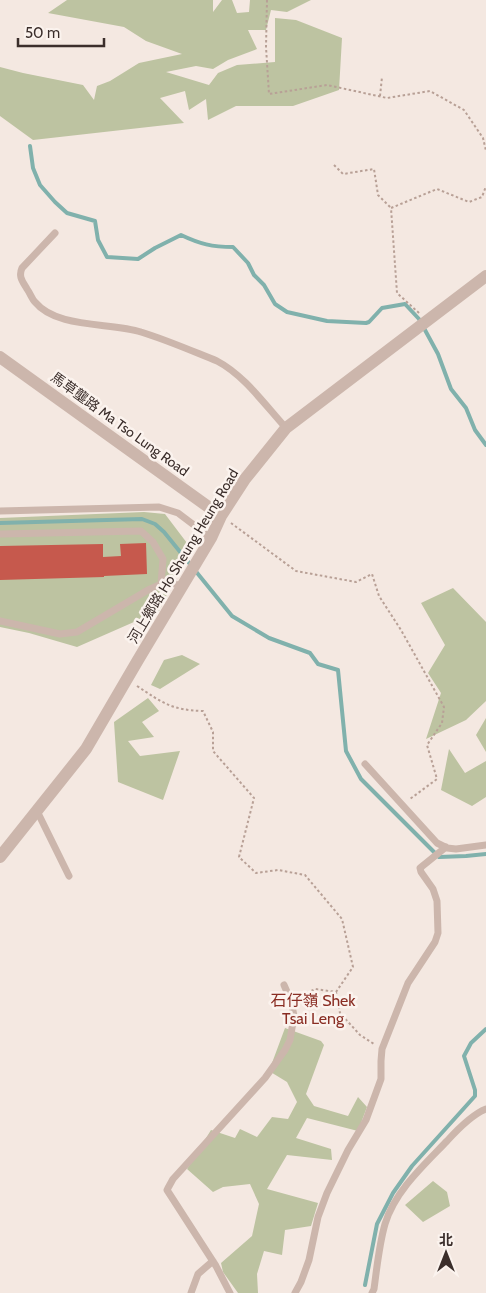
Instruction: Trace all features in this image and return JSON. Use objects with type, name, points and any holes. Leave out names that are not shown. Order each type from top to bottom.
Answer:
[{"type":"street","name":"河上鄉路 Ho Sheung Heung Road","points":[[0,857],[86,749],[211,538],[221,516],[245,480],[286,428],[486,276]]},
{"type":"street","name":"馬草壟路 Ma Tso Lung Road","points":[[0,357],[221,516]]},
{"type":"lane","points":[[55,233],[20,272],[20,277],[36,303],[44,311],[67,320],[140,331],[217,361],[240,377],[286,428]]},
{"type":"lane","points":[[0,511],[159,507],[178,513],[211,538]]},
{"type":"lane","points":[[0,534],[141,531],[153,542],[163,559],[161,584]]},
{"type":"lane","points":[[0,621],[60,634],[77,632],[148,590],[168,581],[182,587]]},
{"type":"lane","points":[[365,764],[437,843],[446,848],[456,849],[486,845]]},
{"type":"lane","points":[[37,811],[69,876]]},
{"type":"lane","points":[[295,1293],[309,1260],[318,1217],[327,1193],[348,1150],[366,1120],[381,1079],[382,1049],[408,982],[435,942],[438,933],[437,901],[433,889],[420,872],[420,868],[446,848]]},
{"type":"lane","points":[[230,1293],[213,1261],[167,1190],[173,1179],[265,1078],[285,1050],[290,1040],[294,1016],[291,1001],[284,985]]},
{"type":"lane","points":[[372,1293],[386,1222],[392,1208],[418,1171],[454,1133],[480,1111],[486,1109]]},
{"type":"lane","points":[[191,1293],[198,1274],[213,1261]]},
{"type":"path","points":[[266,0],[269,94],[327,85],[387,98],[430,91],[464,110],[482,138],[486,151]]},
{"type":"path","points":[[380,96],[382,77]]},
{"type":"path","points":[[334,165],[343,174],[374,169],[378,195],[390,208],[397,293],[427,320]]},
{"type":"path","points":[[390,208],[437,189],[469,202],[482,196],[486,186]]},
{"type":"path","points":[[221,516],[296,571],[356,582],[372,574],[379,596],[401,630],[444,707],[442,723],[427,745],[437,779],[402,805]]},
{"type":"path","points":[[127,679],[166,704],[185,710],[203,711],[213,732],[213,752],[254,798],[239,857],[256,873],[278,870],[305,875],[342,919],[353,967],[336,992],[340,1013],[360,1035],[382,1049]]},
{"type":"path","points":[[291,1001],[315,989],[336,992]]},
{"type":"green space","points":[[67,0],[213,0],[213,12],[222,0],[232,0],[237,13],[249,12],[250,0],[311,0],[287,12],[271,10],[266,30],[248,30],[257,49],[228,60],[213,69],[196,66],[166,72],[209,85],[218,73],[237,65],[275,62],[275,18],[296,20],[342,38],[339,90],[293,106],[236,106],[208,120],[206,99],[189,110],[185,91],[160,98],[184,123],[33,140],[0,116],[0,67],[83,85],[94,100],[97,86],[110,81],[139,63],[182,54],[146,41],[124,27],[48,13]]},
{"type":"green space","points":[[144,512],[165,514],[190,547],[159,611],[77,647],[0,627],[0,518]]},
{"type":"green space","points":[[453,588],[486,622],[486,701],[466,720],[426,739],[441,693],[428,673],[445,645],[421,603]]},
{"type":"green space","points":[[182,655],[200,664],[160,689],[151,685],[164,660]]},
{"type":"green space","points":[[148,698],[159,711],[142,722],[154,737],[128,741],[140,756],[180,751],[163,800],[118,782],[114,722]]},
{"type":"green space","points":[[486,718],[486,752],[476,735]]},
{"type":"green space","points":[[449,749],[465,773],[486,761],[486,797],[472,806],[441,790]]},
{"type":"green space","points":[[285,1028],[321,1041],[324,1045],[306,1094],[314,1106],[348,1116],[358,1097],[367,1107],[358,1131],[307,1118],[296,1138],[331,1149],[332,1160],[287,1155],[267,1189],[318,1203],[311,1226],[285,1230],[282,1255],[264,1251],[257,1274],[258,1293],[238,1293],[223,1272],[221,1263],[252,1236],[259,1204],[250,1184],[223,1187],[213,1192],[187,1169],[211,1130],[235,1138],[240,1129],[257,1137],[272,1117],[288,1119],[297,1102],[287,1082],[269,1071]]},
{"type":"green space","points":[[433,1181],[447,1192],[450,1206],[423,1222],[405,1205]]},
{"type":"building","points":[[146,543],[147,574],[0,580],[0,546],[103,544],[103,557],[121,556],[120,544]]},
{"type":"waterway","points":[[30,146],[33,168],[40,185],[67,213],[95,221],[98,240],[107,257],[138,259],[181,235],[206,244],[233,247],[248,263],[254,275],[264,285],[275,304],[287,312],[327,321],[366,323],[382,308],[405,304],[419,319],[438,354],[451,389],[466,408],[475,430],[486,445]]},
{"type":"waterway","points":[[0,523],[142,519],[155,524],[164,532],[232,616],[269,638],[310,653],[318,664],[338,670],[346,751],[361,779],[439,857],[486,854]]},
{"type":"waterway","points":[[365,1285],[377,1224],[393,1193],[412,1166],[475,1096],[475,1090],[464,1056],[471,1043],[486,1029]]},
{"type":"district","name":"石仔嶺 Shek Tsai Leng","points":[[313,1009]]}]
